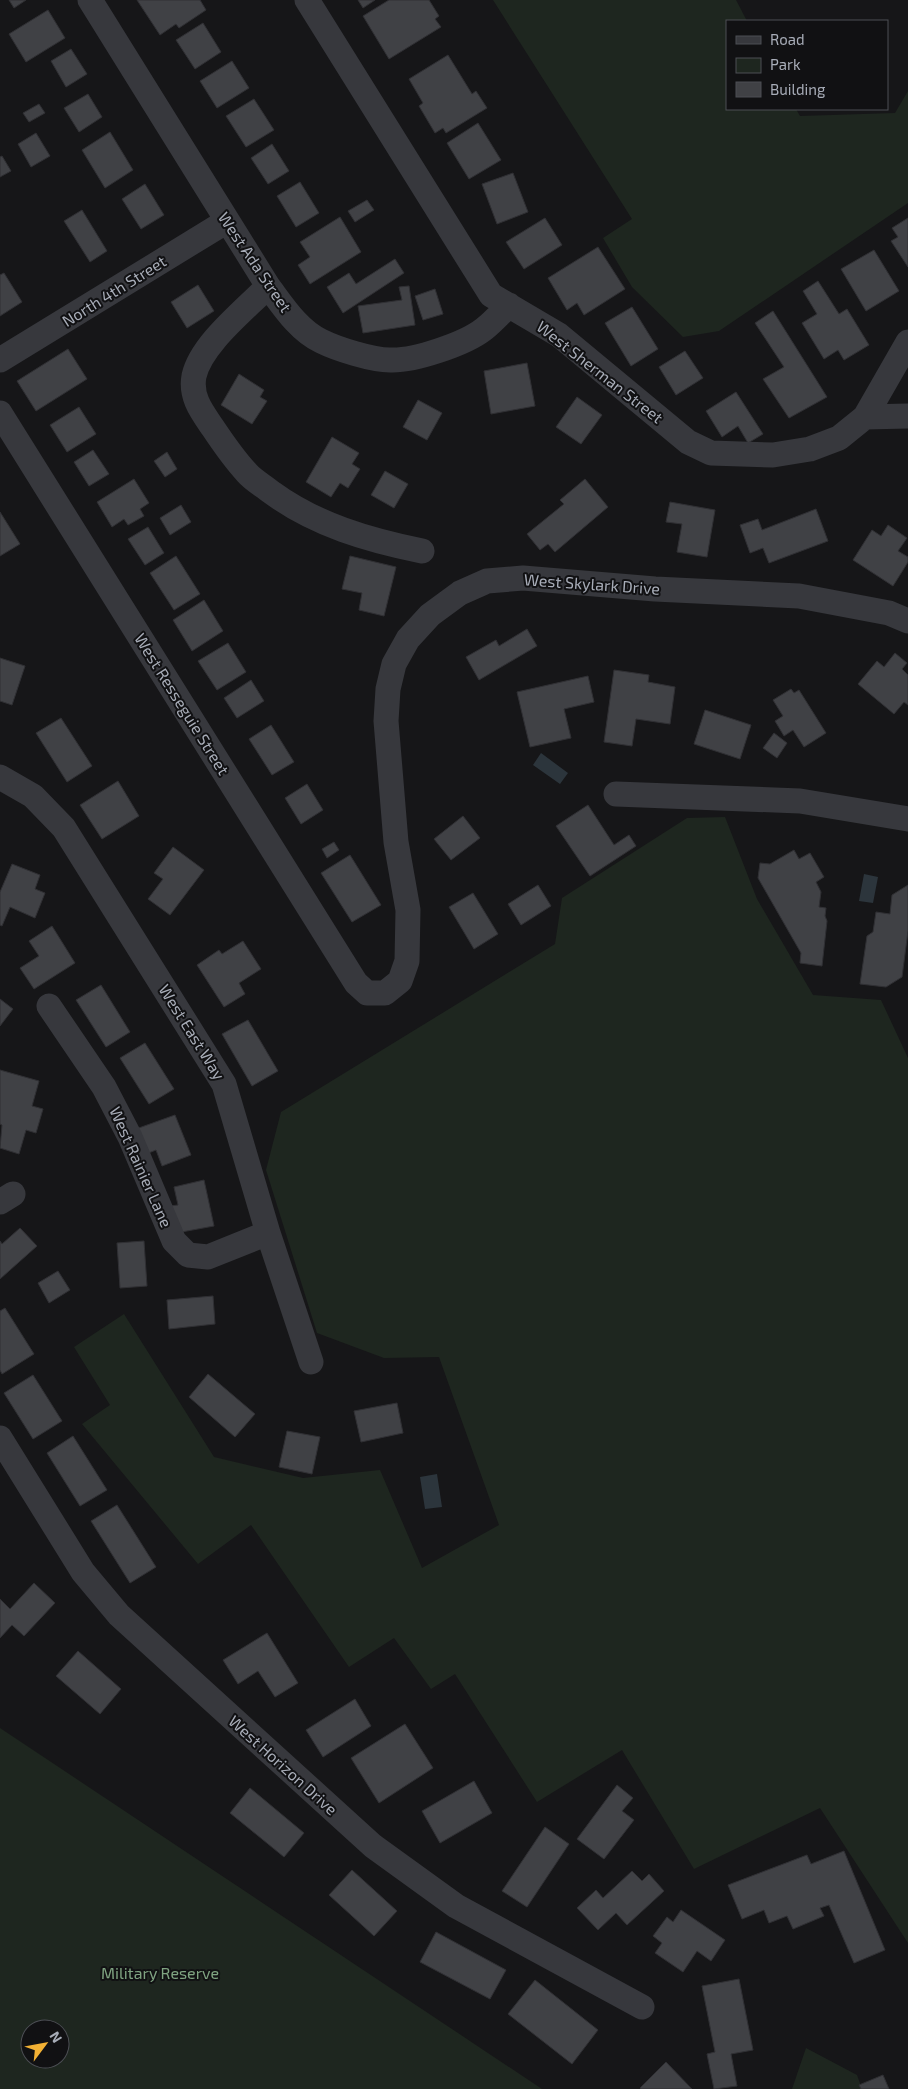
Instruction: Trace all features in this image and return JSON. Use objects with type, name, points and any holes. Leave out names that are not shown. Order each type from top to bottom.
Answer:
[{"type":"street","name":"West Ada Street","points":[[90,0],[268,286],[295,321],[320,341],[359,353],[391,360],[450,347],[482,330],[508,306]]},
{"type":"street","name":"West Sherman Street","points":[[307,0],[491,295],[559,336],[688,442],[710,453],[773,455],[810,449],[839,438],[865,417]]},
{"type":"street","name":"North 4th Street","points":[[0,360],[227,220]]},
{"type":"street","points":[[268,286],[211,344],[198,363],[193,392],[199,406],[248,475],[290,505],[335,528],[381,542],[422,551]]},
{"type":"street","points":[[865,417],[908,342]]},
{"type":"street","name":"West Resseguie Street","points":[[0,413],[356,983],[368,993]]},
{"type":"street","points":[[865,417],[908,416]]},
{"type":"street","name":"West Skylark Drive","points":[[368,993],[385,993],[400,981],[407,961],[408,910],[396,842],[386,721],[388,689],[394,664],[408,639],[430,615],[460,593],[487,581],[523,578],[549,579],[655,589],[800,596],[890,613],[908,621]]},
{"type":"street","name":"West East Way","points":[[0,778],[33,796],[64,828],[224,1084],[268,1233],[311,1362]]},
{"type":"street","points":[[616,794],[800,801],[908,819]]},
{"type":"street","name":"West Rainier Lane","points":[[50,1006],[104,1087],[130,1137],[174,1241],[188,1255],[208,1257],[268,1233]]},
{"type":"street","name":"West Horizon Drive","points":[[0,1438],[84,1572],[119,1616],[373,1846],[456,1906],[642,2007]]},
{"type":"green space","points":[[493,0],[736,0],[746,20],[726,20],[726,110],[797,110],[800,116],[895,113],[908,91],[908,203],[719,331],[683,337],[632,287],[603,238],[632,219]]},
{"type":"green space","points":[[725,817],[757,899],[813,995],[881,1000],[908,1058],[908,1943],[820,1808],[694,1869],[622,1750],[537,1802],[455,1674],[431,1689],[394,1638],[349,1667],[251,1525],[198,1564],[82,1424],[110,1405],[74,1347],[124,1314],[214,1457],[303,1478],[380,1470],[422,1568],[499,1525],[439,1357],[384,1358],[317,1333],[266,1170],[281,1112],[555,944],[562,898],[687,818]]},
{"type":"green space","name":"Military Reserve","points":[[0,1728],[542,2089],[0,2089]]},
{"type":"green space","points":[[806,2048],[857,2075],[862,2089],[792,2089]]},
{"type":"shaded area","points":[[541,753],[568,773],[560,784],[533,765]]},
{"type":"shaded area","points":[[864,874],[878,877],[873,903],[859,901]]},
{"type":"shaded area","points":[[437,1474],[442,1507],[425,1509],[420,1477]]},
{"type":"building","points":[[9,0],[26,0],[14,8]]},
{"type":"building","points":[[137,0],[200,0],[206,10],[179,28],[176,24],[160,35]]},
{"type":"building","points":[[358,0],[375,0],[363,8]]},
{"type":"building","points":[[389,0],[429,0],[439,16],[435,19],[441,27],[389,59],[363,16]]},
{"type":"building","points":[[48,10],[65,38],[26,62],[9,34]]},
{"type":"building","points":[[203,23],[221,52],[195,69],[176,40]]},
{"type":"building","points":[[71,49],[87,74],[66,87],[51,61]]},
{"type":"building","points":[[448,55],[472,94],[476,91],[487,108],[446,133],[443,128],[435,133],[419,106],[423,103],[409,79]]},
{"type":"building","points":[[232,61],[249,88],[217,108],[200,81]]},
{"type":"building","points":[[88,94],[102,117],[79,132],[64,108]]},
{"type":"building","points":[[254,99],[274,130],[246,147],[226,116]]},
{"type":"building","points":[[39,104],[45,113],[29,122],[23,113]]},
{"type":"building","points":[[478,123],[501,160],[469,179],[447,143]]},
{"type":"building","points":[[110,132],[133,170],[105,188],[82,150]]},
{"type":"building","points":[[36,133],[50,156],[31,167],[18,144]]},
{"type":"building","points":[[272,144],[289,171],[268,184],[251,158]]},
{"type":"building","points":[[2,156],[11,171],[0,177],[0,157]]},
{"type":"building","points":[[513,173],[528,212],[497,224],[482,184]]},
{"type":"building","points":[[300,182],[319,213],[296,227],[277,196]]},
{"type":"building","points":[[145,184],[164,215],[141,229],[122,199]]},
{"type":"building","points":[[367,200],[374,210],[355,222],[348,211]]},
{"type":"building","points":[[82,210],[107,251],[90,262],[64,221]]},
{"type":"building","points":[[340,217],[361,252],[310,284],[298,265],[310,257],[300,242]]},
{"type":"building","points":[[545,218],[562,245],[524,269],[506,242]]},
{"type":"building","points":[[908,218],[908,267],[891,241],[898,237],[892,228]]},
{"type":"building","points":[[598,247],[625,289],[584,315],[577,303],[567,310],[548,278]]},
{"type":"building","points":[[874,250],[899,291],[866,311],[841,269]]},
{"type":"building","points":[[395,259],[404,273],[343,313],[327,287],[349,273],[356,284]]},
{"type":"building","points":[[4,273],[22,302],[0,316],[0,275]]},
{"type":"building","points":[[818,281],[839,314],[847,309],[869,345],[844,360],[838,350],[824,359],[802,323],[817,314],[803,291]]},
{"type":"building","points":[[198,285],[214,311],[187,328],[171,302]]},
{"type":"building","points":[[409,286],[415,325],[363,333],[358,306],[402,300],[399,287]]},
{"type":"building","points":[[435,289],[443,314],[423,320],[415,296]]},
{"type":"building","points":[[632,307],[658,349],[631,366],[605,323]]},
{"type":"building","points":[[773,311],[827,397],[789,418],[763,379],[784,367],[755,323]]},
{"type":"building","points":[[68,349],[87,379],[36,411],[17,381]]},
{"type":"building","points":[[685,351],[703,378],[676,395],[659,367]]},
{"type":"building","points":[[527,363],[535,406],[491,414],[484,371]]},
{"type":"building","points":[[239,374],[264,390],[260,397],[267,401],[252,424],[221,405]]},
{"type":"building","points":[[736,392],[763,434],[748,443],[738,426],[722,437],[706,411]]},
{"type":"building","points":[[577,397],[602,415],[581,444],[556,427]]},
{"type":"building","points":[[418,400],[442,413],[427,440],[403,427]]},
{"type":"building","points":[[79,407],[96,434],[67,452],[50,425]]},
{"type":"building","points":[[332,437],[359,453],[352,464],[360,469],[348,488],[340,483],[331,497],[306,482]]},
{"type":"building","points":[[93,450],[109,474],[89,486],[74,462]]},
{"type":"building","points":[[167,452],[177,469],[165,477],[154,461]]},
{"type":"building","points":[[385,471],[408,484],[394,508],[371,495]]},
{"type":"building","points":[[134,479],[149,503],[140,509],[144,516],[128,525],[124,519],[112,527],[97,502]]},
{"type":"building","points":[[585,479],[608,507],[555,552],[548,544],[540,550],[527,534],[564,504],[560,500]]},
{"type":"building","points":[[670,502],[715,510],[707,557],[677,552],[682,524],[666,522]]},
{"type":"building","points":[[181,505],[191,522],[170,535],[160,518]]},
{"type":"building","points":[[816,509],[828,541],[769,563],[763,548],[750,553],[740,525],[758,519],[762,530]]},
{"type":"building","points":[[0,512],[20,544],[0,556]]},
{"type":"building","points":[[888,525],[907,538],[898,551],[908,557],[908,562],[893,586],[853,560],[872,530],[881,536]]},
{"type":"building","points":[[148,527],[164,553],[145,565],[128,539]]},
{"type":"building","points":[[176,556],[200,594],[174,610],[150,573]]},
{"type":"building","points":[[350,556],[396,567],[384,616],[359,610],[362,593],[342,589]]},
{"type":"building","points":[[204,600],[223,631],[192,651],[173,620]]},
{"type":"building","points":[[527,629],[537,646],[479,680],[466,657],[496,640],[499,646]]},
{"type":"building","points":[[228,643],[246,672],[217,690],[198,661]]},
{"type":"building","points":[[895,653],[907,663],[902,669],[908,675],[908,705],[904,702],[894,714],[858,684],[877,661],[884,667]]},
{"type":"building","points":[[0,658],[25,666],[12,705],[0,701]]},
{"type":"building","points":[[614,670],[649,675],[648,682],[675,687],[670,724],[636,719],[632,746],[604,742]]},
{"type":"building","points":[[588,676],[594,702],[564,709],[571,738],[530,747],[517,692]]},
{"type":"building","points":[[251,680],[264,701],[237,718],[224,698]]},
{"type":"building","points":[[791,689],[794,693],[799,690],[826,733],[804,747],[793,730],[784,736],[775,721],[783,716],[773,700]]},
{"type":"building","points":[[705,710],[751,725],[740,759],[694,744]]},
{"type":"building","points":[[61,718],[92,766],[67,782],[36,733]]},
{"type":"building","points":[[271,725],[294,762],[272,775],[249,739]]},
{"type":"building","points":[[774,733],[787,743],[777,758],[763,748]]},
{"type":"building","points":[[118,781],[139,816],[102,839],[80,805]]},
{"type":"building","points":[[307,784],[323,810],[301,824],[285,798]]},
{"type":"building","points":[[588,805],[614,845],[629,835],[636,846],[590,876],[556,826]]},
{"type":"building","points":[[463,816],[480,838],[451,860],[434,839]]},
{"type":"building","points":[[334,842],[339,850],[327,858],[322,849]]},
{"type":"building","points":[[173,847],[204,870],[170,915],[148,899],[163,879],[154,873]]},
{"type":"building","points":[[794,850],[799,859],[810,853],[824,877],[816,882],[821,892],[819,907],[826,908],[825,916],[827,921],[822,966],[800,963],[801,953],[758,878],[760,863],[770,864]]},
{"type":"building","points":[[350,855],[381,905],[352,922],[321,873]]},
{"type":"building","points":[[12,864],[40,875],[35,889],[45,893],[35,918],[10,907],[2,926],[0,925],[0,892]]},
{"type":"building","points":[[538,885],[551,906],[521,925],[508,904]]},
{"type":"building","points":[[908,885],[908,931],[902,977],[886,987],[860,984],[867,936],[873,932],[876,912],[890,914],[892,895]]},
{"type":"building","points":[[473,893],[498,934],[474,949],[449,907]]},
{"type":"building","points":[[52,926],[75,963],[34,989],[20,968],[39,956],[29,941]]},
{"type":"building","points":[[243,941],[261,969],[239,983],[245,994],[224,1007],[197,965],[219,950],[222,954]]},
{"type":"building","points":[[101,985],[130,1032],[106,1047],[76,1000]]},
{"type":"building","points":[[0,999],[13,1009],[0,1026]]},
{"type":"building","points":[[248,1020],[278,1071],[252,1086],[222,1034]]},
{"type":"building","points":[[145,1043],[174,1089],[149,1104],[120,1058]]},
{"type":"building","points":[[0,1070],[39,1081],[32,1106],[43,1109],[36,1133],[26,1130],[19,1154],[0,1148],[2,1125],[0,1124]]},
{"type":"building","points":[[175,1115],[191,1155],[162,1166],[156,1150],[146,1154],[136,1129]]},
{"type":"building","points":[[204,1180],[214,1226],[176,1233],[170,1206],[178,1205],[174,1187]]},
{"type":"building","points":[[20,1228],[37,1246],[0,1279],[0,1241],[2,1244]]},
{"type":"building","points":[[144,1241],[147,1286],[120,1288],[117,1243]]},
{"type":"building","points":[[58,1271],[70,1290],[49,1303],[38,1283]]},
{"type":"building","points":[[213,1296],[215,1324],[169,1329],[167,1300]]},
{"type":"building","points":[[5,1308],[34,1354],[2,1374],[0,1370],[0,1311]]},
{"type":"building","points":[[208,1374],[255,1414],[235,1437],[189,1397]]},
{"type":"building","points":[[33,1375],[62,1421],[33,1439],[4,1393]]},
{"type":"building","points":[[397,1403],[403,1433],[361,1442],[354,1411]]},
{"type":"building","points":[[287,1431],[320,1437],[312,1474],[279,1467]]},
{"type":"building","points":[[73,1436],[107,1490],[80,1506],[47,1453]]},
{"type":"building","points":[[117,1505],[156,1567],[130,1583],[91,1521]]},
{"type":"building","points":[[34,1583],[55,1603],[24,1636],[12,1625],[0,1638],[0,1599],[10,1609]]},
{"type":"building","points":[[267,1633],[298,1683],[275,1697],[258,1671],[238,1684],[223,1660]]},
{"type":"building","points":[[78,1651],[121,1689],[100,1714],[56,1676]]},
{"type":"building","points":[[355,1699],[371,1726],[323,1757],[306,1730]]},
{"type":"building","points":[[405,1724],[433,1768],[379,1803],[351,1758]]},
{"type":"building","points":[[474,1781],[492,1813],[440,1843],[422,1811]]},
{"type":"building","points":[[617,1785],[633,1798],[622,1811],[634,1820],[604,1859],[577,1839]]},
{"type":"building","points":[[250,1788],[304,1833],[284,1857],[230,1813]]},
{"type":"building","points":[[545,1827],[569,1844],[527,1907],[502,1891]]},
{"type":"building","points":[[844,1851],[885,1950],[854,1963],[829,1905],[820,1908],[824,1916],[793,1929],[787,1916],[769,1923],[764,1910],[742,1919],[728,1885],[807,1855],[811,1864]]},
{"type":"building","points":[[352,1870],[397,1911],[374,1936],[329,1895]]},
{"type":"building","points":[[632,1871],[642,1881],[649,1874],[664,1891],[627,1925],[616,1913],[598,1930],[577,1908],[596,1890],[603,1898]]},
{"type":"building","points":[[681,1910],[725,1940],[711,1961],[697,1951],[683,1972],[655,1953],[662,1943],[653,1936],[667,1917],[673,1922]]},
{"type":"building","points":[[436,1932],[506,1970],[490,1999],[420,1962]]},
{"type":"building","points":[[739,1979],[753,2050],[731,2054],[737,2086],[714,2089],[707,2054],[715,2052],[702,1986]]},
{"type":"building","points":[[535,1980],[598,2030],[572,2064],[508,2014]]},
{"type":"building","points":[[666,2062],[692,2089],[640,2088]]},
{"type":"building","points":[[883,2075],[889,2089],[861,2089],[859,2085]]}]
